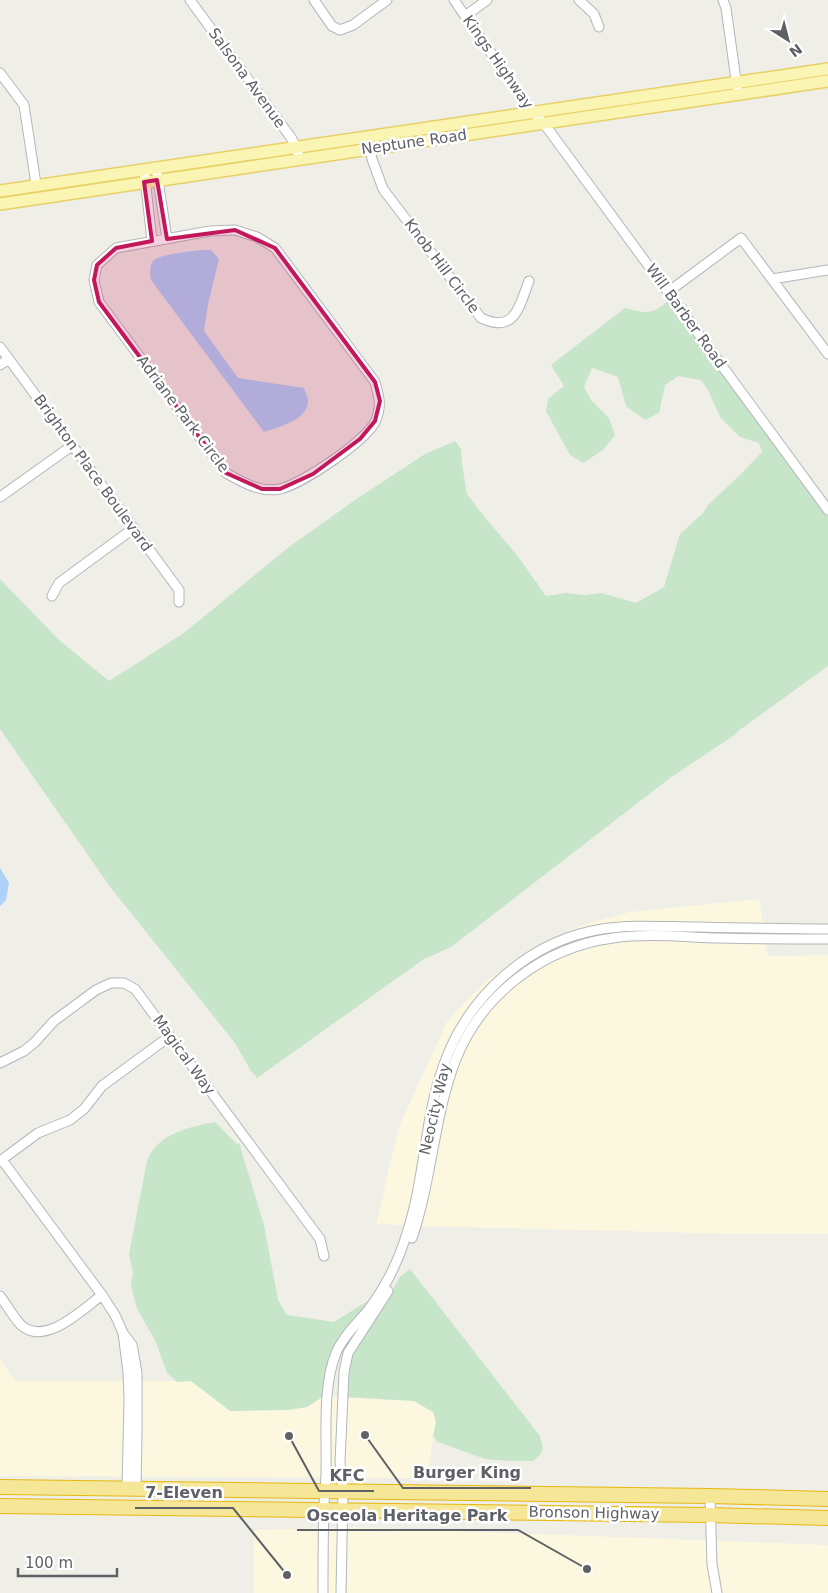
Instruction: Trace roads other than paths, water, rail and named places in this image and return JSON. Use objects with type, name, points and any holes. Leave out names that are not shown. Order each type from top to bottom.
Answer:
[{"type":"highway","name":"Bronson Highway","points":[[3,1488],[131,1488],[828,1499]]},
{"type":"highway","name":"Bronson Highway","points":[[0,1506],[828,1518]]},
{"type":"main road","name":"Neptune Road","points":[[0,204],[158,180],[297,153],[533,112],[828,69]]},
{"type":"main road","name":"Neptune Road","points":[[0,191],[156,167],[370,148],[828,81]]},
{"type":"street","name":"Salsona Avenue","points":[[190,0],[292,139],[297,153]]},
{"type":"street","points":[[314,0],[332,26],[340,30],[353,25],[387,0]]},
{"type":"street","name":"Kings Highway","points":[[454,0],[533,112],[543,123]]},
{"type":"street","points":[[465,16],[488,0]]},
{"type":"street","points":[[579,0],[594,14],[599,27]]},
{"type":"street","points":[[723,0],[726,8],[738,94]]},
{"type":"street","points":[[0,73],[24,105],[36,184]]},
{"type":"street","name":"Will Barber Road","points":[[543,123],[828,510]]},
{"type":"street","name":"Knob Hill Circle","points":[[370,148],[383,189],[481,318],[494,324],[510,320],[517,312],[529,281]]},
{"type":"street","points":[[156,167],[167,239]]},
{"type":"street","points":[[144,169],[152,241]]},
{"type":"street","name":"Adriane Park Circle","points":[[235,230],[257,236],[275,248],[375,382],[380,401],[379,408],[375,421],[360,439],[313,474],[280,489],[251,487],[226,473],[99,302],[94,280],[98,265],[116,248],[152,241],[210,231],[235,230]]},
{"type":"street","points":[[668,292],[741,238],[828,354]]},
{"type":"street","points":[[772,279],[828,270]]},
{"type":"street","name":"Brighton Place Boulevard","points":[[0,347],[179,590],[179,602]]},
{"type":"street","points":[[0,365],[9,359]]},
{"type":"street","points":[[0,497],[73,444]]},
{"type":"street","points":[[52,596],[59,583],[134,528]]},
{"type":"street","name":"Neocity Way","points":[[323,1593],[323,1510],[330,1376],[337,1352],[392,1272],[407,1234],[416,1202],[424,1146],[438,1081],[456,1037],[475,1005],[510,970],[546,948],[601,929],[622,927],[828,929]]},
{"type":"street","points":[[731,928],[732,939]]},
{"type":"street","points":[[583,934],[584,944]]},
{"type":"street","name":"Neocity Way","points":[[341,1593],[343,1491],[340,1462],[342,1396],[348,1353],[386,1294],[410,1244],[421,1208],[448,1080],[469,1032],[488,1006],[516,978],[552,956],[584,944],[613,938],[638,936],[732,939],[828,939]]},
{"type":"street","name":"Magical Way","points":[[0,1063],[24,1051],[54,1021],[96,990],[111,983],[124,983],[135,989],[320,1239],[324,1256]]},
{"type":"street","points":[[131,1488],[136,1373],[132,1345],[123,1333],[115,1315],[102,1295],[1,1160],[38,1133],[70,1120],[84,1109],[102,1086],[170,1036]]},
{"type":"street","points":[[0,1296],[21,1325],[31,1331],[45,1332],[57,1328],[102,1295]]},
{"type":"street","points":[[710,1496],[709,1515],[712,1564],[718,1593]]},
{"type":"water","points":[[211,250],[219,259],[208,304],[204,331],[238,378],[304,388],[308,399],[307,407],[304,413],[292,422],[264,432],[151,280],[151,265],[156,259],[177,253]]},
{"type":"water","points":[[0,868],[9,883],[6,900],[0,906]]},
{"type":"place","name":"Burger King","points":[[365,1435]]},
{"type":"place","name":"KFC","points":[[289,1436]]},
{"type":"place","name":"Osceola Heritage Park","points":[[587,1569]]},
{"type":"place","name":"7-Eleven","points":[[287,1575]]}]
